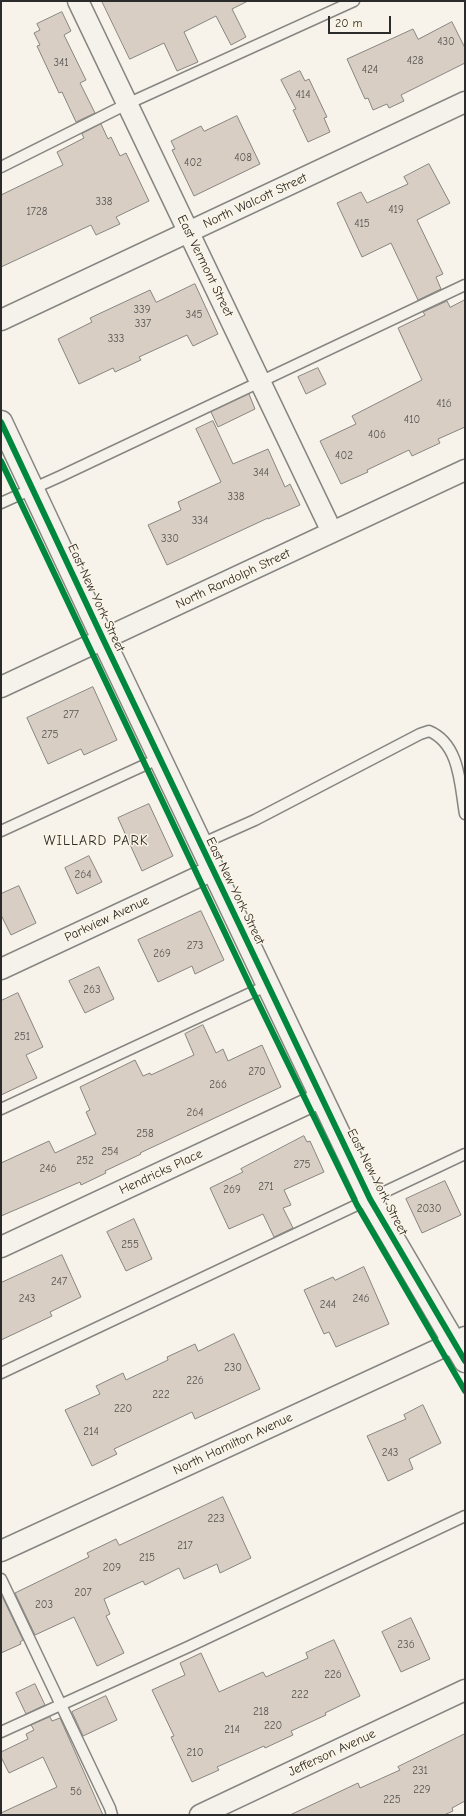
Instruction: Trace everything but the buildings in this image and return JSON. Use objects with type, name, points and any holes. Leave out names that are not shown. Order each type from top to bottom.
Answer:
[{"type":"main road","name":"East New York Street","points":[[1,422],[370,1199],[459,1339],[465,1361]]},
{"type":"street","name":"East Vermont Street","points":[[78,1],[332,532]]},
{"type":"street","name":"North Walcott Street","points":[[1,320],[465,102]]},
{"type":"street","name":"North Randolph Street","points":[[1,687],[465,470]]},
{"type":"street","name":"Parkview Avenue","points":[[1,969],[213,870]]},
{"type":"street","name":"Hendricks Place","points":[[1,1247],[322,1097]]},
{"type":"street","name":"North Hamilton Avenue","points":[[1,1551],[459,1339]]},
{"type":"street","name":"Jefferson Avenue","points":[[200,1815],[465,1690]]},
{"type":"lane","points":[[1,167],[127,104],[354,1]]},
{"type":"lane","points":[[1,503],[465,285]]},
{"type":"lane","points":[[201,844],[255,820],[413,737],[429,731],[437,734],[446,743],[457,764],[465,814]]},
{"type":"lane","points":[[1,831],[160,758]]},
{"type":"lane","points":[[1,1109],[268,986]]},
{"type":"lane","points":[[1,1373],[465,1154]]},
{"type":"lane","points":[[1,1732],[188,1647],[465,1516]]},
{"type":"lane","points":[[1,1579],[112,1815]]},
{"type":"cycle path","points":[[1,422],[370,1199],[465,1361]]},
{"type":"cycle path","points":[[1,461],[253,992],[357,1205],[465,1391]]},
{"type":"district","name":"WILLARD PARK","points":[[96,841]]}]
